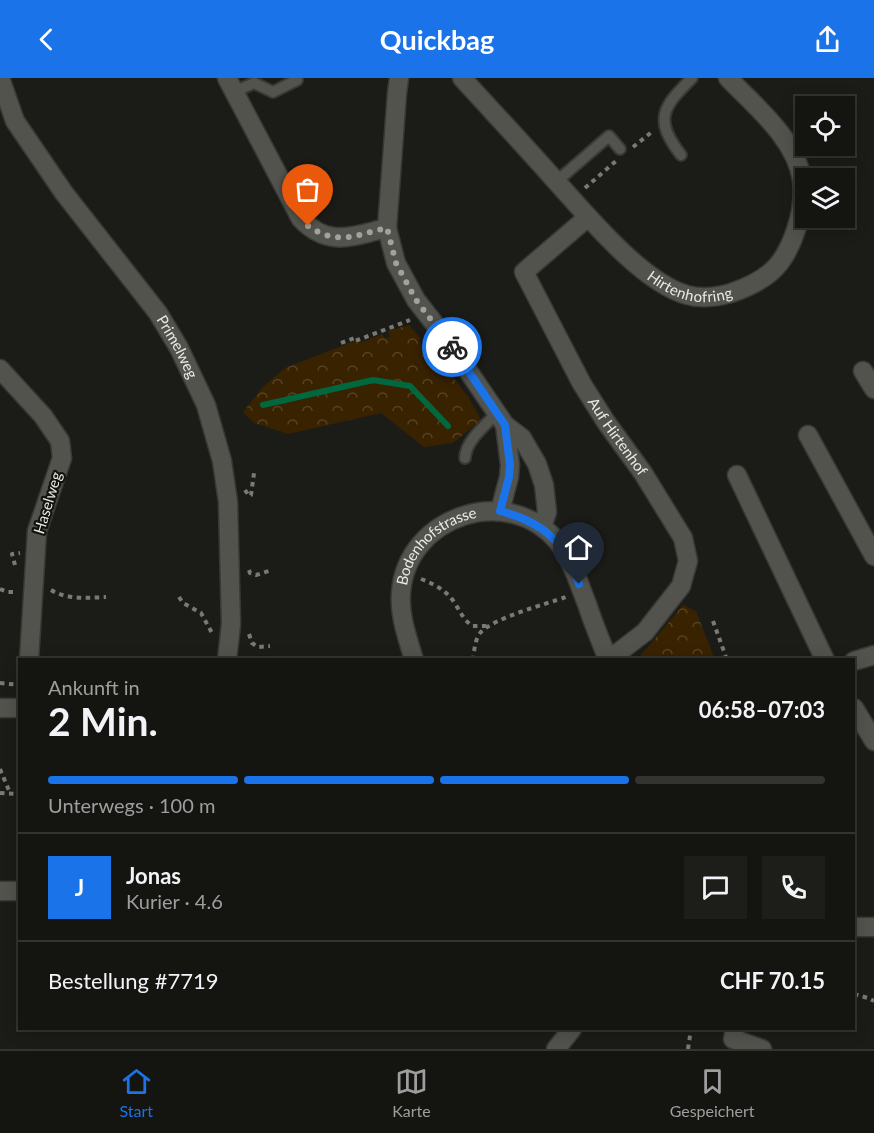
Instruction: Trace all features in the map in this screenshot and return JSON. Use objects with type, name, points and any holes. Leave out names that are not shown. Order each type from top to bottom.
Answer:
[{"type":"street","name":"Primelweg","points":[[0,78],[15,120],[63,192],[158,313],[179,348],[207,405],[222,461],[228,502],[230,638],[227,658]]},
{"type":"street","points":[[399,78],[387,228],[396,263],[416,300],[447,340],[501,419],[522,438],[537,465],[544,486],[547,512],[542,527]]},
{"type":"street","name":"Hirtenhofring","points":[[462,78],[588,217],[640,269],[666,287],[688,296],[715,297],[749,288],[773,271],[790,245],[801,217],[802,179],[790,145],[728,78]]},
{"type":"street","points":[[231,85],[301,219],[308,226],[319,234],[338,239],[387,228]]},
{"type":"street","name":"Auf Hirtenhof","points":[[588,217],[524,272],[582,384],[606,422],[643,472],[683,538],[688,561],[681,586],[645,632],[610,658]]},
{"type":"street","name":"Haselweg","points":[[0,369],[43,416],[60,441],[62,458],[37,531],[29,658]]},
{"type":"street","points":[[863,371],[874,389]]},
{"type":"street","points":[[500,511],[510,465],[501,419]]},
{"type":"street","points":[[808,435],[874,556]]},
{"type":"street","points":[[737,475],[824,658]]},
{"type":"street","name":"Bodenhofstrasse","points":[[413,658],[402,618],[400,593],[406,569],[416,550],[435,529],[467,514],[500,511],[520,516],[542,527],[558,543],[573,568],[608,658]]},
{"type":"street","points":[[855,661],[874,655]]},
{"type":"street","points":[[0,708],[18,708]]},
{"type":"street","points":[[855,710],[874,741]]},
{"type":"street","points":[[0,891],[18,891]]},
{"type":"street","points":[[855,927],[874,927]]},
{"type":"street","points":[[556,1049],[571,1030]]},
{"type":"street","points":[[734,1034],[762,1049]]},
{"type":"lane","points":[[681,155],[671,142],[666,128],[665,114],[668,104],[692,78]]},
{"type":"lane","points":[[231,85],[254,83],[273,92],[297,80]]},
{"type":"lane","points":[[556,182],[609,136],[620,149]]},
{"type":"lane","points":[[465,458],[467,448],[474,439],[501,419]]},
{"type":"path","points":[[585,188],[593,181]]},
{"type":"path","points":[[341,343],[357,337],[358,340],[411,320]]},
{"type":"path","points":[[418,577],[438,586],[448,595],[460,614],[472,626],[490,626]]},
{"type":"path","points":[[50,588],[51,591],[61,596],[106,597]]},
{"type":"path","points":[[0,589],[8,592],[17,591]]},
{"type":"path","points":[[474,658],[480,633],[490,626],[501,619],[569,596]]},
{"type":"path","points":[[179,597],[183,603],[201,613],[213,635],[230,638]]},
{"type":"path","points":[[713,621],[726,658]]},
{"type":"path","points":[[0,683],[18,685]]},
{"type":"path","points":[[0,770],[10,793]]},
{"type":"path","points":[[0,793],[18,794]]},
{"type":"path","points":[[855,994],[874,1002]]},
{"type":"path","points":[[688,1049],[691,1030]]},
{"type":"green space","points":[[409,325],[421,339],[419,341],[422,346],[426,344],[456,380],[481,420],[453,443],[424,447],[381,413],[288,434],[254,423],[243,412],[261,389],[285,368],[357,340],[359,343],[382,334],[385,338],[390,337],[388,331]]},
{"type":"green space","points":[[683,605],[696,611],[714,658],[639,658]]},
{"type":"waterway","points":[[263,405],[373,380],[410,386],[448,426]]},
{"type":"way so far","points":[[308,226],[319,234],[338,239],[387,228],[396,263],[416,300],[452,347]]},
{"type":"route","points":[[452,347],[505,425],[510,465],[500,511],[520,516],[542,527],[558,543],[573,568],[579,584]]}]
